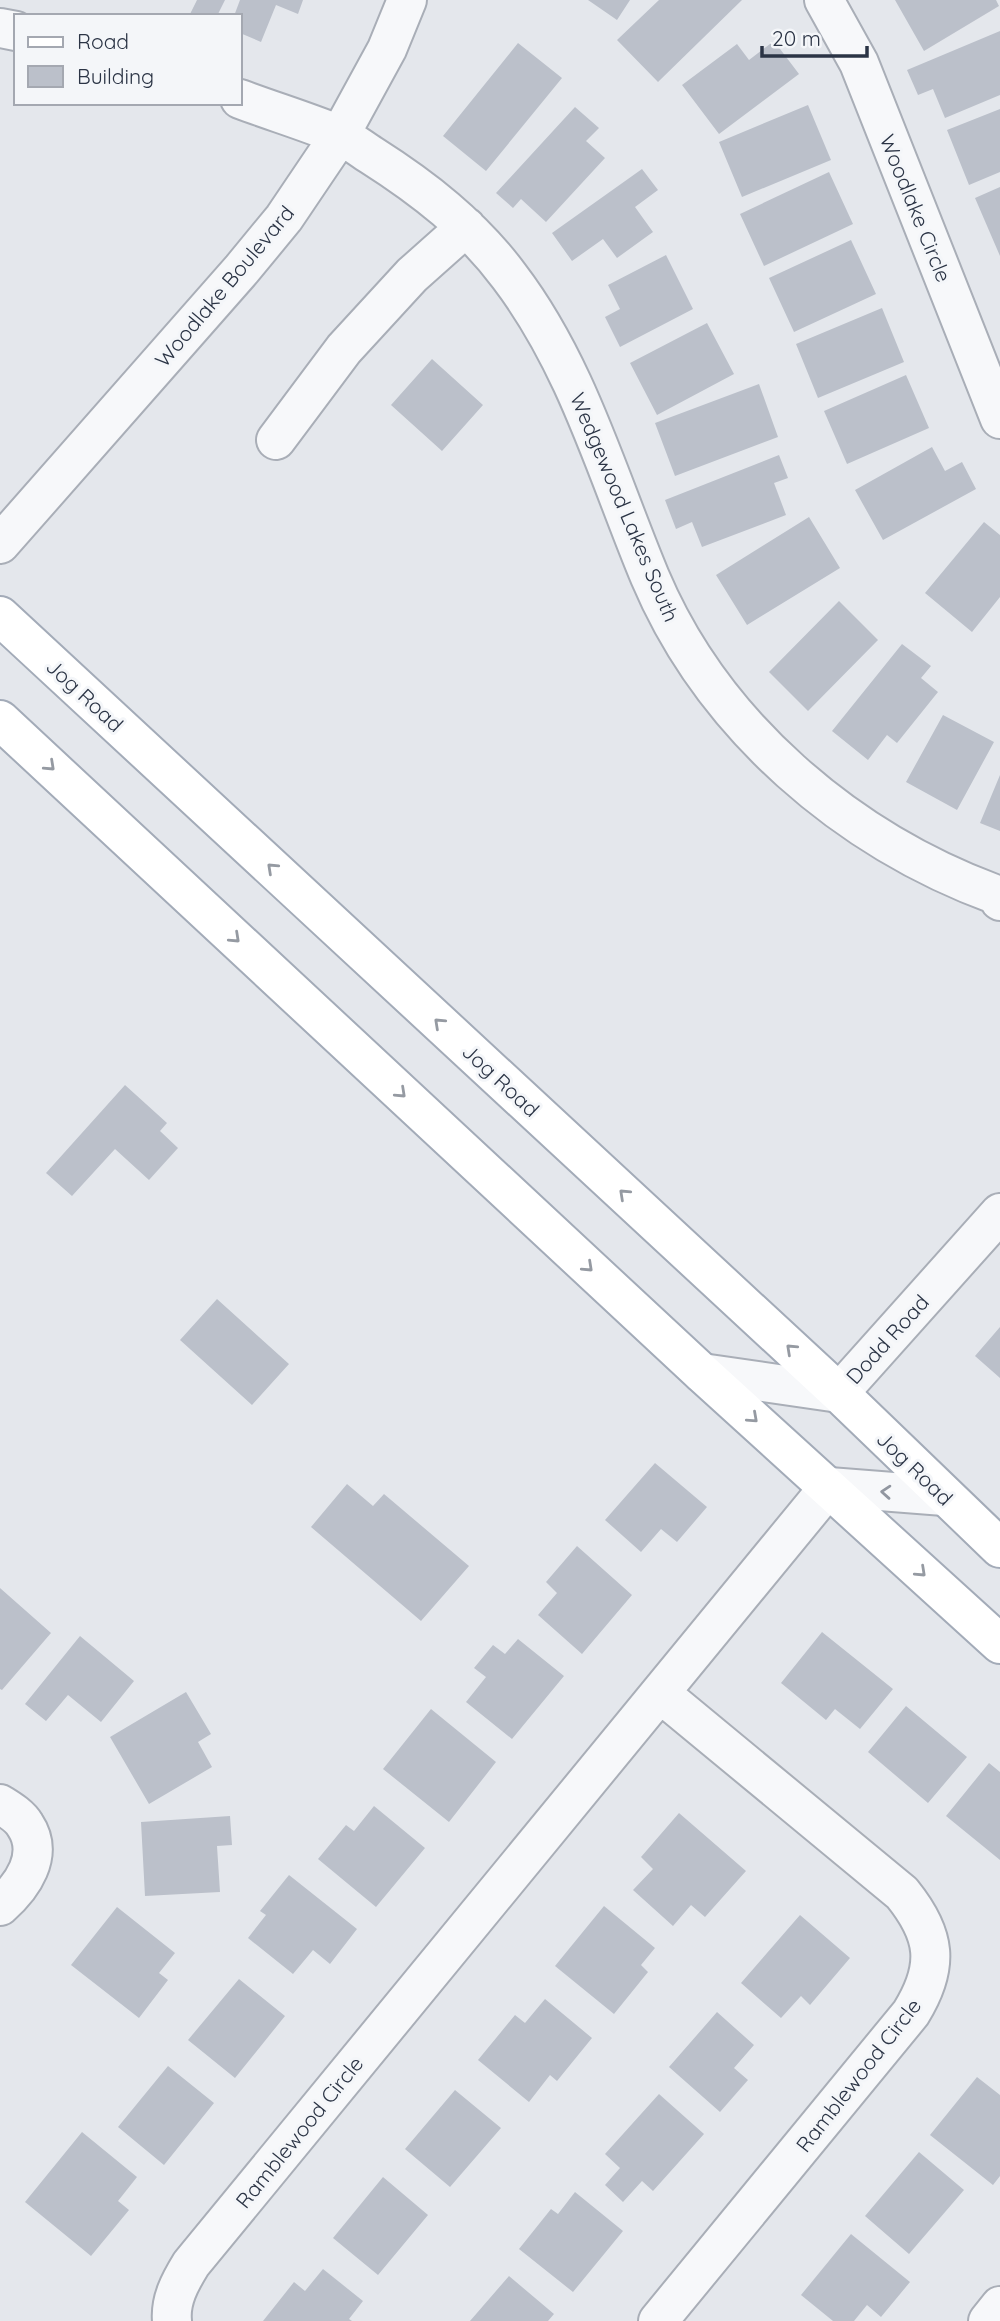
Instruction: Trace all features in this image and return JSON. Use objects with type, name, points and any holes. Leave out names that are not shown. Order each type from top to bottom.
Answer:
[{"type":"main road","name":"Jog Road","points":[[0,616],[839,1393],[1000,1548]]},
{"type":"main road","points":[[0,720],[702,1373],[1000,1644]]},
{"type":"street","name":"Woodlake Boulevard","points":[[0,544],[284,218],[340,135],[387,49],[407,0]]},
{"type":"street","name":"Woodlake Circle","points":[[824,0],[859,63],[1000,419]]},
{"type":"street","name":"Wedgewood Lakes South","points":[[242,100],[340,135],[419,186],[466,227],[508,274],[544,325],[572,381],[652,580],[674,625],[703,672],[752,733],[809,788],[872,834],[917,860],[997,895],[1000,901]]},
{"type":"street","points":[[276,440],[353,340],[412,275],[466,227]]},
{"type":"street","name":"Dodd Road","points":[[702,1373],[839,1393],[1000,1213]]},
{"type":"street","points":[[829,1487],[944,1496]]},
{"type":"street","name":"Ramblewood Circle","points":[[172,2321],[171,2313],[177,2287],[191,2264],[829,1487]]},
{"type":"street","name":"Ramblewood Circle","points":[[658,2321],[911,2013],[925,1990],[930,1965],[929,1938],[919,1914],[902,1893],[660,1693]]},
{"type":"street","points":[[0,1804],[25,1823],[31,1837],[32,1852],[29,1870],[22,1885],[0,1906]]},
{"type":"street","points":[[988,2321],[1000,2306]]},
{"type":"building","points":[[197,0],[225,0],[218,14],[190,14]]},
{"type":"building","points":[[240,0],[303,0],[298,14],[276,5],[261,42],[242,34],[242,14],[235,14]]},
{"type":"building","points":[[588,0],[630,0],[617,20]]},
{"type":"building","points":[[659,0],[742,0],[658,82],[617,40]]},
{"type":"building","points":[[895,0],[996,0],[999,6],[924,51]]},
{"type":"building","points":[[1000,31],[1000,95],[945,118],[933,89],[918,95],[907,70]]},
{"type":"building","points":[[774,41],[799,74],[719,134],[682,85],[737,44],[749,60]]},
{"type":"building","points":[[518,43],[562,78],[486,171],[443,136]]},
{"type":"building","points":[[808,105],[831,160],[742,197],[719,142]]},
{"type":"building","points":[[575,107],[599,128],[586,141],[605,158],[546,222],[521,199],[513,208],[496,193]]},
{"type":"building","points":[[1000,109],[1000,172],[969,185],[947,130]]},
{"type":"building","points":[[642,169],[658,190],[635,207],[653,232],[617,258],[603,239],[572,261],[552,233]]},
{"type":"building","points":[[829,172],[853,224],[764,266],[740,214]]},
{"type":"building","points":[[1000,187],[1000,256],[975,198]]},
{"type":"building","points":[[851,240],[876,294],[794,332],[769,278]]},
{"type":"building","points":[[666,255],[693,309],[620,347],[605,317],[620,309],[608,285]]},
{"type":"building","points":[[882,308],[904,362],[818,398],[796,344]]},
{"type":"building","points":[[707,323],[734,374],[657,415],[630,363]]},
{"type":"building","points":[[432,359],[483,405],[442,451],[391,405]]},
{"type":"building","points":[[906,375],[929,428],[847,464],[824,411]]},
{"type":"building","points":[[759,384],[778,437],[675,476],[655,423]]},
{"type":"building","points":[[932,447],[945,471],[962,462],[976,489],[883,540],[855,490]]},
{"type":"building","points":[[779,455],[788,478],[774,483],[786,515],[702,547],[692,522],[676,529],[665,500]]},
{"type":"building","points":[[809,517],[840,568],[747,625],[716,575]]},
{"type":"building","points":[[984,522],[1000,535],[1000,597],[972,632],[925,593]]},
{"type":"building","points":[[839,601],[878,640],[808,711],[769,672]]},
{"type":"building","points":[[902,644],[931,666],[921,678],[938,692],[897,743],[887,735],[868,760],[832,731]]},
{"type":"building","points":[[943,715],[994,742],[957,810],[906,782]]},
{"type":"building","points":[[1000,775],[1000,831],[980,823]]},
{"type":"building","points":[[125,1085],[167,1123],[160,1131],[178,1148],[149,1180],[115,1149],[72,1196],[46,1173]]},
{"type":"building","points":[[217,1299],[289,1364],[252,1405],[180,1340]]},
{"type":"building","points":[[1000,1327],[1000,1378],[975,1356]]},
{"type":"building","points":[[655,1463],[707,1507],[677,1542],[661,1529],[641,1552],[605,1520]]},
{"type":"building","points":[[347,1484],[373,1506],[384,1494],[469,1566],[421,1621],[311,1527]]},
{"type":"building","points":[[577,1546],[632,1595],[582,1654],[538,1615],[557,1593],[546,1582]]},
{"type":"building","points":[[0,1588],[51,1633],[2,1690],[0,1689]]},
{"type":"building","points":[[822,1632],[893,1689],[860,1729],[835,1709],[826,1720],[781,1683]]},
{"type":"building","points":[[80,1636],[134,1681],[101,1722],[68,1695],[46,1721],[25,1704]]},
{"type":"building","points":[[518,1639],[564,1676],[512,1739],[466,1702],[486,1677],[474,1668],[493,1645],[505,1654]]},
{"type":"building","points":[[186,1692],[211,1734],[198,1742],[212,1767],[149,1804],[110,1737]]},
{"type":"building","points":[[906,1706],[967,1757],[928,1803],[868,1752]]},
{"type":"building","points":[[431,1709],[496,1762],[449,1822],[383,1769]]},
{"type":"building","points":[[989,1763],[1000,1772],[1000,1860],[946,1816]]},
{"type":"building","points":[[374,1806],[425,1848],[376,1907],[318,1859],[346,1825],[354,1831]]},
{"type":"building","points":[[679,1813],[746,1871],[705,1917],[691,1905],[673,1926],[633,1890],[653,1869],[641,1857]]},
{"type":"building","points":[[230,1816],[232,1845],[217,1846],[220,1892],[145,1896],[141,1822]]},
{"type":"building","points":[[289,1875],[357,1929],[330,1964],[313,1950],[293,1974],[248,1938],[266,1915],[260,1911]]},
{"type":"building","points":[[604,1906],[655,1948],[641,1965],[648,1972],[614,2014],[555,1966]]},
{"type":"building","points":[[117,1907],[175,1953],[159,1973],[168,1980],[139,2018],[71,1965]]},
{"type":"building","points":[[800,1915],[850,1958],[810,2005],[801,1996],[781,2018],[741,1983]]},
{"type":"building","points":[[239,1979],[285,2016],[235,2078],[188,2040]]},
{"type":"building","points":[[545,1999],[592,2038],[557,2081],[550,2075],[529,2102],[478,2060],[515,2015],[525,2023]]},
{"type":"building","points":[[717,2012],[754,2045],[734,2068],[748,2080],[720,2112],[669,2067]]},
{"type":"building","points":[[168,2066],[214,2103],[164,2165],[118,2127]]},
{"type":"building","points":[[977,2077],[1000,2095],[1000,2176],[993,2185],[930,2135]]},
{"type":"building","points":[[455,2090],[501,2128],[450,2187],[405,2149]]},
{"type":"building","points":[[659,2094],[704,2134],[653,2191],[642,2181],[623,2202],[605,2185],[620,2168],[605,2154]]},
{"type":"building","points":[[82,2132],[137,2177],[118,2201],[129,2210],[91,2256],[25,2202]]},
{"type":"building","points":[[919,2152],[964,2190],[909,2254],[865,2216]]},
{"type":"building","points":[[383,2177],[428,2215],[378,2275],[333,2238]]},
{"type":"building","points":[[575,2192],[623,2231],[573,2292],[519,2249],[551,2209],[558,2214]]},
{"type":"building","points":[[851,2234],[910,2282],[881,2317],[867,2305],[854,2321],[833,2321],[801,2295]]},
{"type":"building","points":[[323,2269],[363,2301],[349,2319],[352,2321],[263,2321],[294,2282],[305,2291]]},
{"type":"building","points":[[509,2276],[554,2314],[548,2321],[470,2321]]}]
